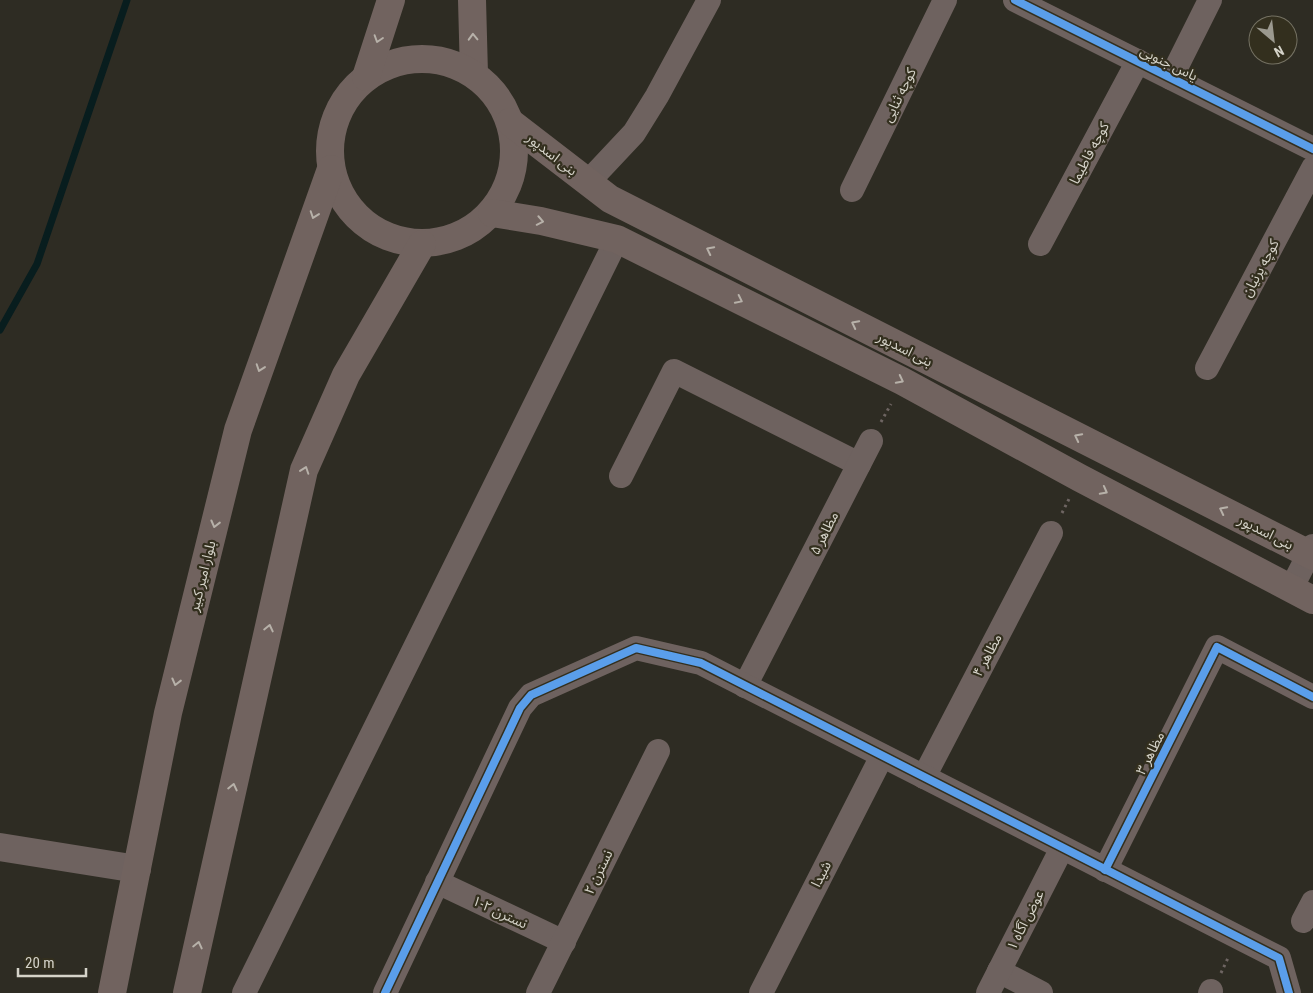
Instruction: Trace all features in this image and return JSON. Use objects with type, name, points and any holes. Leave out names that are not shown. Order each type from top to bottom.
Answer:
[{"type":"main road","points":[[366,78],[390,0]]},
{"type":"main road","points":[[472,0],[474,74]]},
{"type":"main road","points":[[419,58],[448,62],[474,74],[496,95],[510,122],[515,154],[509,186],[492,213],[472,230],[448,240],[422,244],[390,239],[363,223],[342,199],[330,169],[331,135],[343,103],[366,78],[391,64],[419,58]]},
{"type":"main road","name":"بنی اسدپور","points":[[510,122],[610,199],[1312,552]]},
{"type":"main road","name":"بلوار امیر کبیر","points":[[112,993],[168,713],[238,430],[330,169]]},
{"type":"main road","points":[[492,213],[541,221],[617,239],[902,381],[1080,478],[1302,594]]},
{"type":"main road","points":[[187,993],[304,470],[346,375],[422,244]]},
{"type":"street","points":[[588,182],[634,133],[657,96],[710,0]]},
{"type":"street","name":"کوچه ثنایی","points":[[852,190],[945,0]]},
{"type":"street","name":"یاس جنوبی","points":[[1015,0],[1313,149]]},
{"type":"street","points":[[1171,78],[1210,0]]},
{"type":"street","name":"کوچه فاطیما","points":[[1040,244],[1138,61]]},
{"type":"street","name":"کوچه پرنیان","points":[[1207,368],[1313,168]]},
{"type":"street","points":[[244,993],[617,239]]},
{"type":"street","points":[[621,476],[674,371],[859,464]]},
{"type":"street","name":"مظاهر ۵","points":[[745,686],[871,441]]},
{"type":"street","name":"مظاهر ۴","points":[[924,777],[1051,533]]},
{"type":"street","points":[[1302,594],[1312,552]]},
{"type":"street","name":"مظاهر ۳","points":[[1105,870],[1218,647],[1313,697]]},
{"type":"street","points":[[386,993],[520,708],[531,695],[636,648],[701,663],[1279,958],[1289,993]]},
{"type":"street","name":"نسترن ۲","points":[[538,993],[658,751]]},
{"type":"street","name":"شیدا","points":[[761,993],[882,756]]},
{"type":"street","points":[[0,847],[137,869]]},
{"type":"street","name":"عوض آگاه ۱","points":[[988,993],[1062,848]]},
{"type":"street","name":"نسترن ۲-۱","points":[[437,882],[564,942]]},
{"type":"street","points":[[999,971],[1041,993]]},
{"type":"path","points":[[871,441],[902,381]]},
{"type":"path","points":[[1051,533],[1080,478]]},
{"type":"path","points":[[1210,992],[1239,938]]},
{"type":"waterway","points":[[0,330],[37,264],[127,0]]},
{"type":"cycle path","points":[[1015,0],[1313,149]]},
{"type":"cycle path","points":[[1105,870],[1217,647],[1313,697]]},
{"type":"cycle path","points":[[385,993],[520,708],[531,695],[636,648],[701,663],[1279,958],[1289,993]]}]
